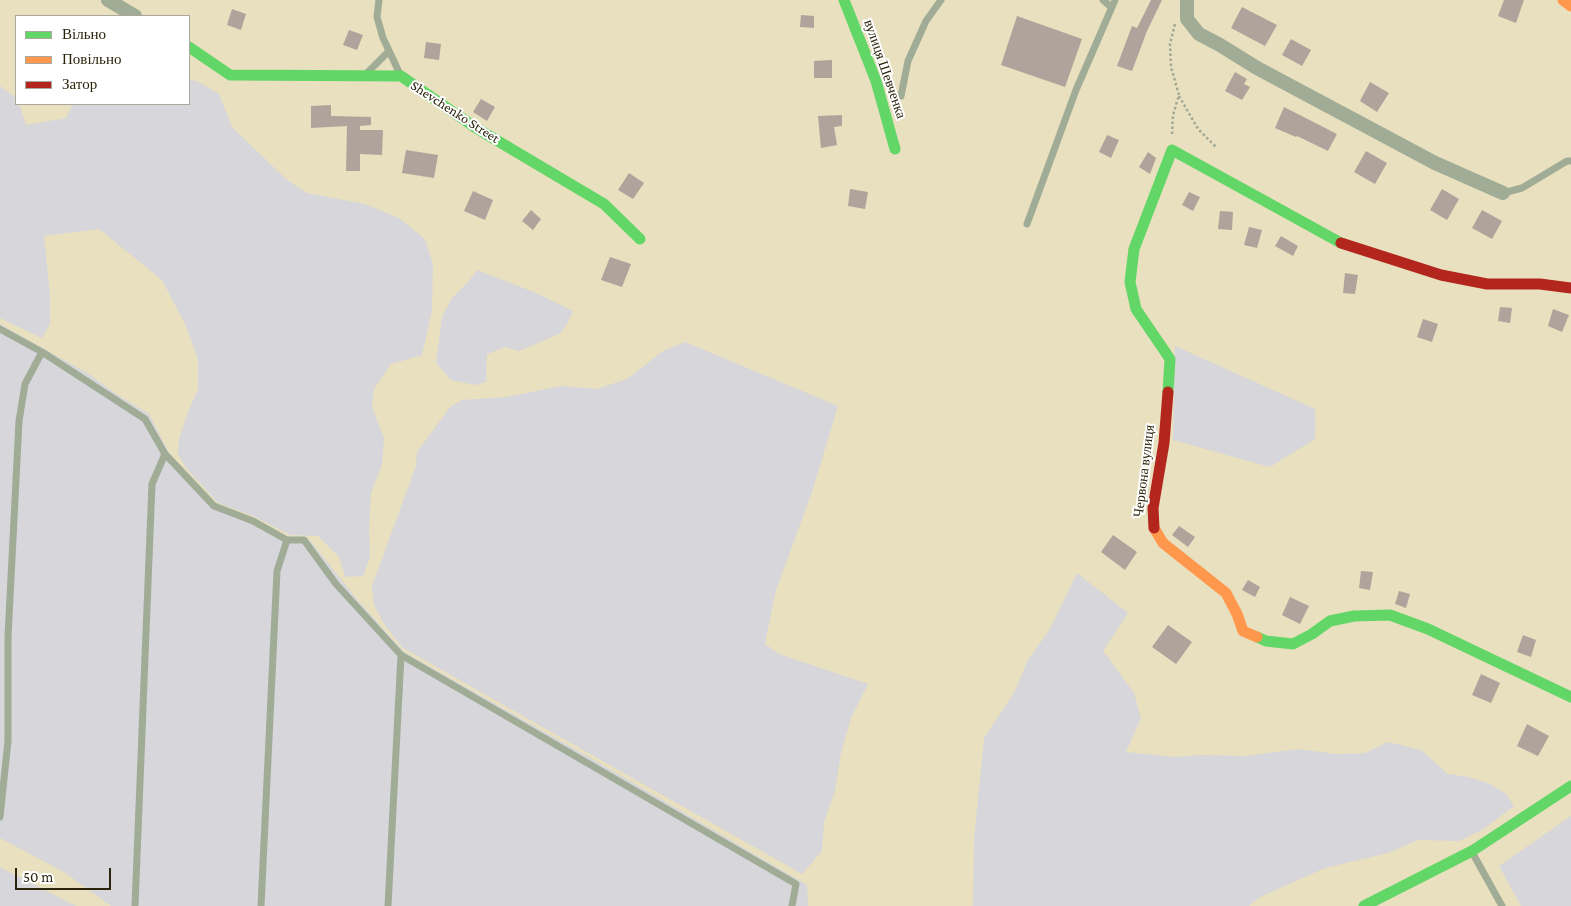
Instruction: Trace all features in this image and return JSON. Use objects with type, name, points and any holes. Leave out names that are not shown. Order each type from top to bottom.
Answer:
[{"type":"street","points":[[108,0],[133,15]]},
{"type":"street","name":"вулиця Шевченка","points":[[844,0],[876,81],[895,149]]},
{"type":"street","points":[[1562,0],[1571,6]]},
{"type":"street","points":[[1187,4],[1187,19],[1199,34],[1220,44],[1257,68],[1435,163],[1503,193]]},
{"type":"street","name":"Shevchenko Street","points":[[190,48],[230,75],[401,76],[476,128],[604,204],[640,239]]},
{"type":"street","points":[[1172,150],[1342,244],[1441,275],[1487,284],[1568,283]]},
{"type":"street","name":"Червона вулиця","points":[[1172,150],[1134,249],[1130,282],[1136,309],[1170,359],[1164,443],[1153,508],[1153,526],[1164,543],[1226,593],[1243,631],[1266,641],[1293,644],[1312,634],[1330,621],[1354,616],[1390,615],[1428,629],[1571,697]]},
{"type":"street","points":[[1364,906],[1472,851],[1571,786]]},
{"type":"lane","points":[[379,0],[377,17],[382,38],[401,76]]},
{"type":"lane","points":[[901,96],[908,61],[926,20],[941,0]]},
{"type":"lane","points":[[1103,0],[1111,8]]},
{"type":"lane","points":[[1027,224],[1076,90],[1115,0]]},
{"type":"lane","points":[[364,76],[389,51]]},
{"type":"lane","points":[[1503,193],[1522,188],[1571,161]]},
{"type":"lane","points":[[0,329],[42,352],[146,419],[165,454],[214,506],[253,521],[287,540],[304,540],[336,584],[401,655],[796,884],[792,906]]},
{"type":"lane","points":[[0,818],[8,740],[8,637],[20,421],[25,384],[42,352]]},
{"type":"lane","points":[[135,906],[152,484],[165,454]]},
{"type":"lane","points":[[261,906],[277,571],[287,540]]},
{"type":"lane","points":[[388,906],[401,655]]},
{"type":"lane","points":[[1472,851],[1502,906]]},
{"type":"path","points":[[1187,4],[1175,24],[1170,44],[1171,67],[1179,95],[1198,129],[1218,148]]},
{"type":"path","points":[[1172,150],[1173,115],[1179,95]]},
{"type":"shaded area","points":[[190,80],[197,81],[219,94],[232,127],[287,180],[307,193],[365,204],[399,218],[425,239],[433,264],[432,311],[422,355],[391,364],[374,389],[372,407],[384,438],[382,464],[371,493],[370,557],[363,576],[345,577],[339,557],[318,536],[290,535],[251,515],[218,503],[187,469],[178,454],[179,439],[198,389],[198,360],[186,326],[162,280],[99,229],[44,236],[50,295],[50,324],[42,338],[0,318],[0,86],[15,97],[15,105],[19,105],[26,125],[66,118],[72,105],[190,105]]},
{"type":"shaded area","points":[[477,270],[534,292],[573,311],[566,326],[559,334],[519,351],[505,347],[487,354],[486,382],[475,385],[451,380],[436,363],[442,317],[452,298]]},
{"type":"shaded area","points":[[0,324],[87,373],[119,396],[149,414],[171,457],[215,505],[284,536],[308,538],[355,597],[404,652],[596,761],[807,885],[808,906],[111,906],[64,872],[0,838]]},
{"type":"shaded area","points":[[685,342],[838,406],[812,492],[776,590],[765,644],[779,654],[868,684],[851,718],[841,753],[835,791],[824,822],[822,851],[802,874],[403,648],[384,624],[374,605],[372,586],[416,466],[417,452],[451,406],[462,400],[506,397],[561,386],[597,389],[627,379],[663,351]]},
{"type":"shaded area","points":[[1175,346],[1315,409],[1315,439],[1270,467],[1173,440]]},
{"type":"shaded area","points":[[1077,573],[1128,613],[1103,651],[1134,693],[1141,718],[1126,752],[1175,757],[1200,755],[1245,756],[1298,749],[1337,754],[1365,753],[1388,742],[1421,750],[1448,774],[1469,777],[1488,783],[1505,793],[1514,806],[1482,830],[1459,841],[1418,840],[1388,853],[1325,868],[1260,897],[1249,906],[973,906],[974,839],[984,738],[1014,693],[1028,660],[1050,629]]},
{"type":"shaded area","points":[[1571,816],[1571,906],[1521,906],[1499,866]]},
{"type":"shaded area","points":[[0,867],[74,905],[77,906],[0,906]]},
{"type":"building","points":[[1151,0],[1162,0],[1147,31],[1132,71],[1117,66],[1132,26],[1137,28]]},
{"type":"building","points":[[1504,0],[1524,0],[1516,23],[1498,16]]},
{"type":"building","points":[[1242,7],[1277,25],[1265,46],[1231,28]]},
{"type":"building","points":[[232,9],[246,14],[241,30],[227,25]]},
{"type":"building","points":[[801,15],[814,16],[814,28],[800,27]]},
{"type":"building","points":[[1017,16],[1082,39],[1065,87],[1001,65]]},
{"type":"building","points":[[349,30],[363,35],[357,50],[343,45]]},
{"type":"building","points":[[1291,39],[1311,50],[1302,66],[1282,55]]},
{"type":"building","points":[[426,42],[441,44],[439,60],[424,58]]},
{"type":"building","points":[[832,60],[832,78],[814,78],[814,61]]},
{"type":"building","points":[[1235,72],[1247,79],[1244,84],[1250,87],[1242,100],[1225,91]]},
{"type":"building","points":[[1370,82],[1389,93],[1377,112],[1360,101]]},
{"type":"building","points":[[481,99],[495,107],[487,121],[473,112]]},
{"type":"building","points":[[331,105],[331,116],[371,117],[371,125],[360,126],[360,130],[383,130],[382,155],[360,154],[360,171],[346,171],[347,126],[311,128],[311,106]]},
{"type":"building","points":[[1284,107],[1337,134],[1328,151],[1275,128]]},
{"type":"building","points":[[842,115],[842,126],[834,127],[837,145],[821,148],[818,116]]},
{"type":"building","points":[[1107,135],[1119,140],[1111,158],[1099,152]]},
{"type":"building","points":[[406,150],[438,155],[434,178],[402,173]]},
{"type":"building","points":[[1366,151],[1387,163],[1375,184],[1354,172]]},
{"type":"building","points":[[1148,152],[1156,158],[1150,174],[1139,167]]},
{"type":"building","points":[[629,173],[644,183],[633,199],[618,190]]},
{"type":"building","points":[[850,189],[868,192],[865,209],[848,206]]},
{"type":"building","points":[[1442,189],[1459,199],[1447,220],[1430,210]]},
{"type":"building","points":[[473,191],[493,200],[485,220],[464,211]]},
{"type":"building","points":[[1189,192],[1200,197],[1193,211],[1182,205]]},
{"type":"building","points":[[531,210],[541,219],[533,230],[522,221]]},
{"type":"building","points":[[1482,210],[1502,221],[1492,239],[1472,228]]},
{"type":"building","points":[[1220,211],[1233,212],[1232,230],[1218,229]]},
{"type":"building","points":[[1249,227],[1262,230],[1257,248],[1244,245]]},
{"type":"building","points":[[1281,236],[1298,246],[1293,256],[1275,246]]},
{"type":"building","points":[[610,257],[631,264],[622,287],[601,280]]},
{"type":"building","points":[[1345,273],[1358,275],[1355,294],[1343,293]]},
{"type":"building","points":[[1500,307],[1512,308],[1510,323],[1498,321]]},
{"type":"building","points":[[1553,309],[1569,315],[1562,332],[1548,326]]},
{"type":"building","points":[[1423,319],[1438,324],[1432,342],[1417,337]]},
{"type":"building","points":[[1179,526],[1195,537],[1188,547],[1172,535]]},
{"type":"building","points":[[1113,535],[1137,552],[1125,570],[1101,552]]},
{"type":"building","points":[[1361,571],[1373,572],[1370,590],[1359,588]]},
{"type":"building","points":[[1248,580],[1260,587],[1255,597],[1242,590]]},
{"type":"building","points":[[1399,591],[1410,594],[1406,608],[1395,604]]},
{"type":"building","points":[[1290,597],[1309,606],[1300,624],[1282,615]]},
{"type":"building","points":[[1168,625],[1192,642],[1176,664],[1152,647]]},
{"type":"building","points":[[1523,635],[1536,640],[1531,657],[1517,652]]},
{"type":"building","points":[[1481,674],[1500,683],[1491,703],[1472,695]]},
{"type":"building","points":[[1527,724],[1549,736],[1538,756],[1517,746]]},
{"type":"traffic: fast","points":[[844,0],[876,81],[895,149]]},
{"type":"traffic: fast","points":[[190,48],[230,75],[401,76],[476,128],[604,204],[640,239]]},
{"type":"traffic: fast","points":[[1168,392],[1170,359],[1136,309],[1130,282],[1134,249],[1172,150],[1341,243]]},
{"type":"traffic: fast","points":[[1257,637],[1266,641],[1293,644],[1312,634],[1330,621],[1354,616],[1390,615],[1428,629],[1571,697]]},
{"type":"traffic: fast","points":[[1364,906],[1472,851],[1571,786]]},
{"type":"traffic: slow","points":[[1563,0],[1571,6]]},
{"type":"traffic: slow","points":[[1154,528],[1163,543],[1226,593],[1243,631],[1257,637]]},
{"type":"traffic: jam","points":[[1341,243],[1441,275],[1487,284],[1540,284],[1571,288]]},
{"type":"traffic: jam","points":[[1154,528],[1153,508],[1164,443],[1168,392]]}]
